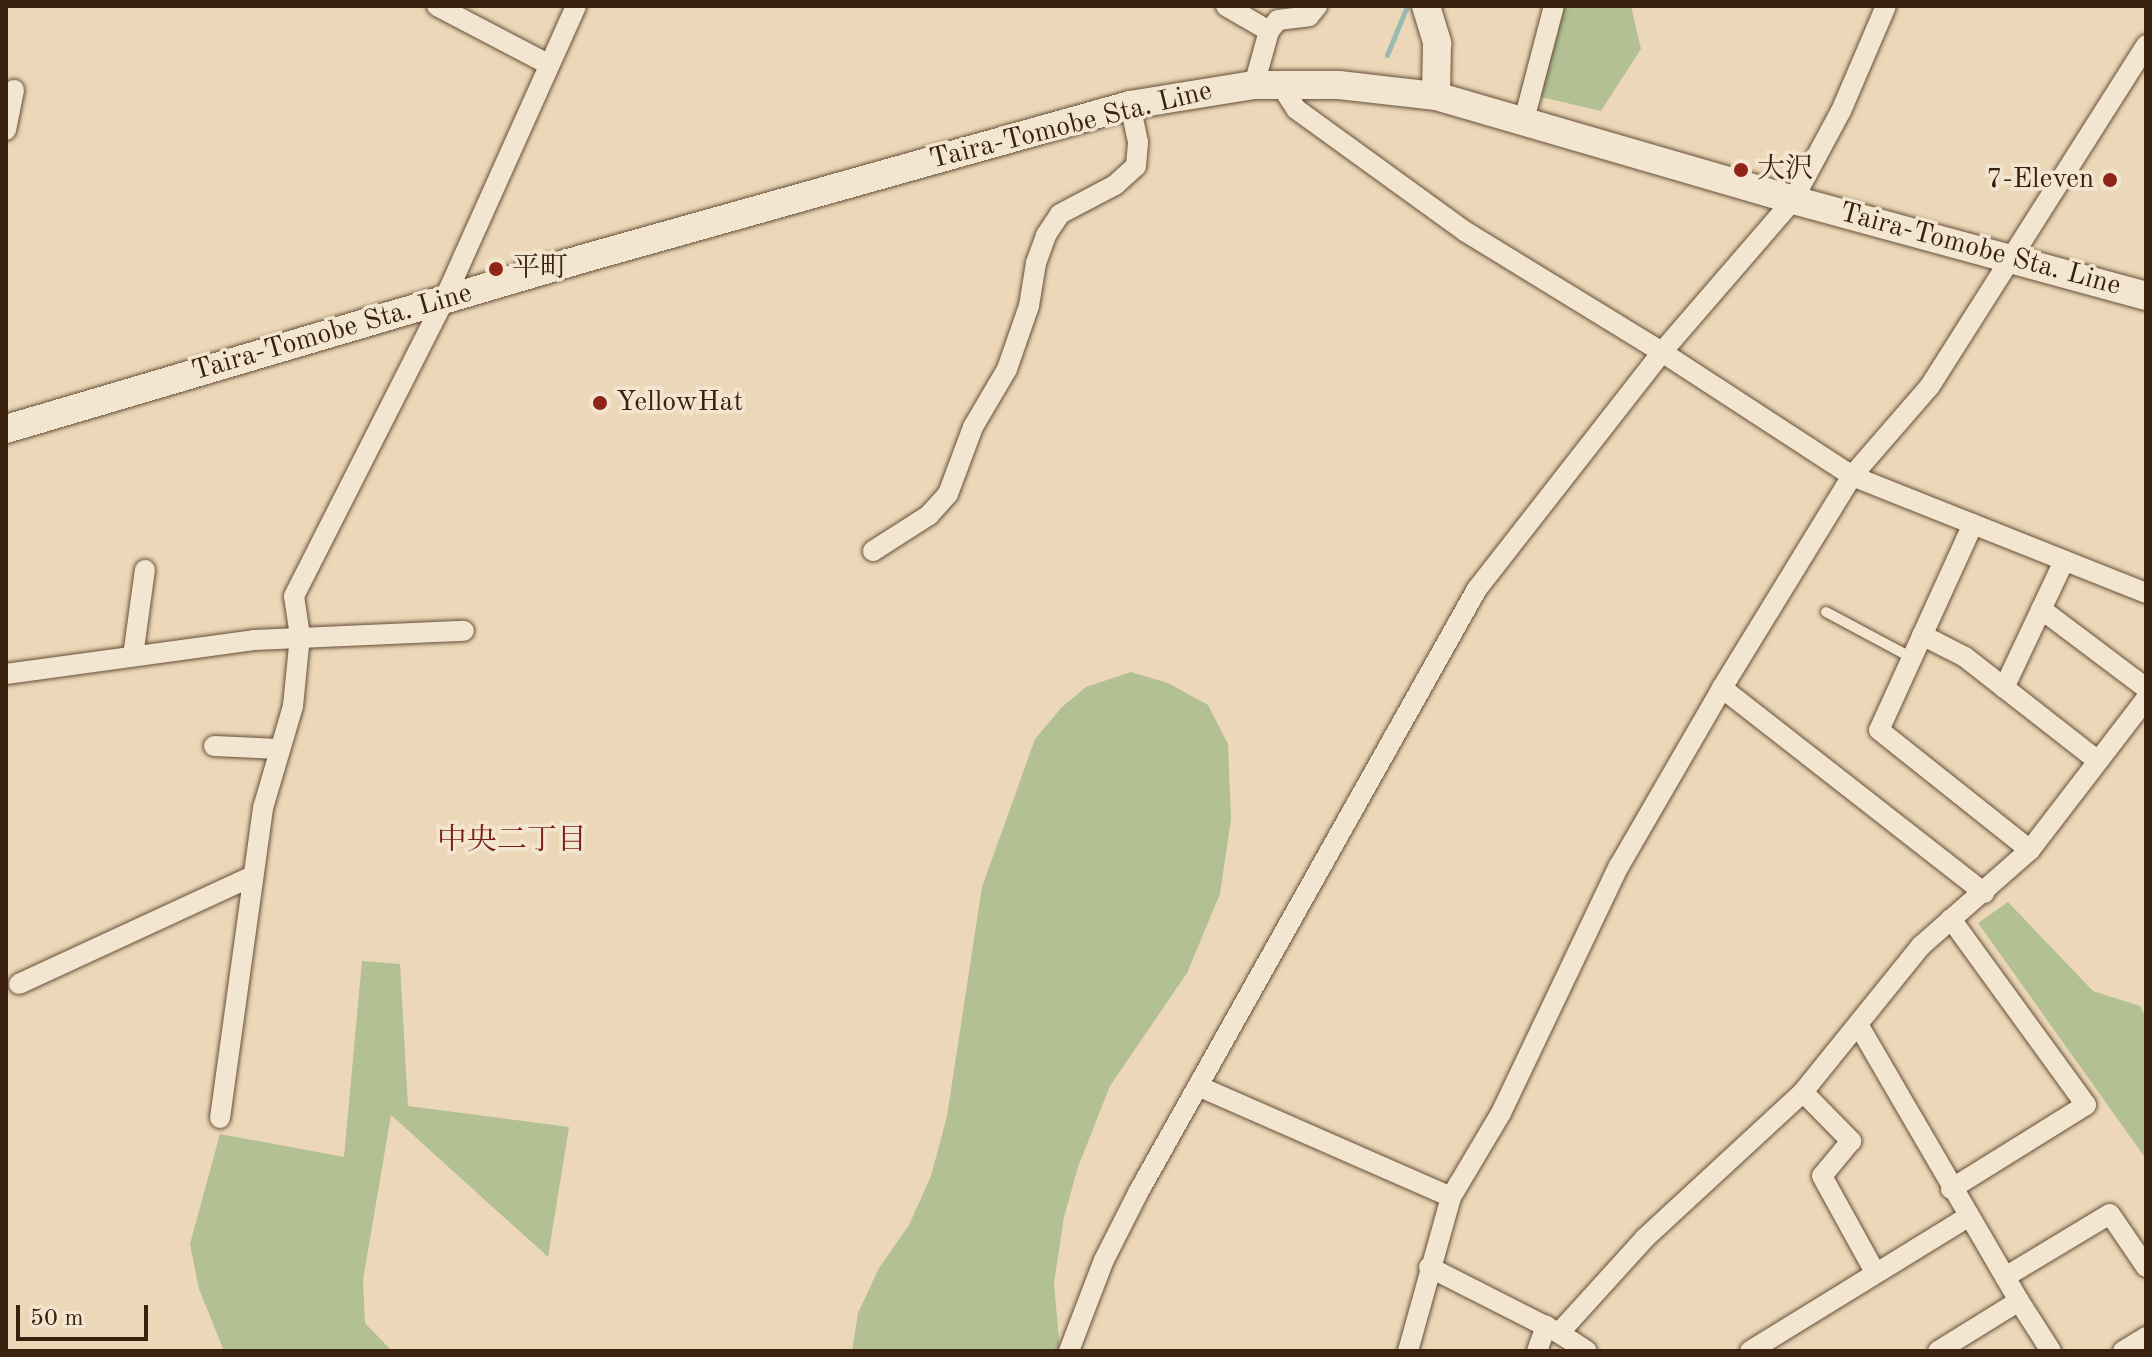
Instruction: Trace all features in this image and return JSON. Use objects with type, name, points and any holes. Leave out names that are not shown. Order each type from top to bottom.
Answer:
[{"type":"main road","points":[[1426,6],[1437,43],[1436,96]]},
{"type":"main road","name":"Taira-Tomobe Sta. Line","points":[[6,429],[444,300],[1130,105],[1267,84],[1367,87],[1436,96],[1793,200],[2146,296]]},
{"type":"street","points":[[437,6],[548,64]]},
{"type":"street","points":[[220,1118],[263,808],[293,706],[300,636],[294,596],[444,300],[576,6]]},
{"type":"street","points":[[1226,6],[1269,31]]},
{"type":"street","points":[[1317,6],[1309,16],[1278,20],[1269,31],[1267,84],[1296,109],[1466,232],[1662,352],[1852,476],[2146,593]]},
{"type":"street","points":[[1524,120],[1554,6]]},
{"type":"street","points":[[1069,1351],[1104,1260],[1477,589],[1662,352],[1793,200],[1841,111],[1886,6]]},
{"type":"street","points":[[1408,1351],[1451,1197],[1501,1113],[1619,866],[1722,688],[1852,476],[1930,386],[2146,45]]},
{"type":"street","points":[[6,130],[14,90]]},
{"type":"street","points":[[873,551],[929,515],[948,494],[973,427],[1007,369],[1029,306],[1036,263],[1046,235],[1060,214],[1115,185],[1136,166],[1138,142],[1130,105]]},
{"type":"street","points":[[1973,524],[1879,730],[2030,850]]},
{"type":"street","points":[[2004,688],[2064,561]]},
{"type":"street","points":[[133,656],[145,570]]},
{"type":"street","points":[[2041,609],[2146,688]]},
{"type":"street","points":[[6,674],[300,636],[464,631]]},
{"type":"street","points":[[1922,635],[1965,657],[2098,761]]},
{"type":"street","points":[[1722,688],[1984,893]]},
{"type":"street","points":[[1537,1351],[1552,1330],[1645,1238],[1803,1092],[1921,946],[2030,850],[2146,699]]},
{"type":"street","points":[[214,746],[280,749]]},
{"type":"street","points":[[19,984],[253,876]]},
{"type":"street","points":[[1951,919],[2086,1105],[1951,1189]]},
{"type":"street","points":[[1859,1026],[1951,1189],[2051,1351]]},
{"type":"street","points":[[1198,1086],[1451,1197]]},
{"type":"street","points":[[1803,1092],[1851,1141],[1822,1176],[1875,1272]]},
{"type":"street","points":[[2005,1277],[2110,1214],[2146,1267]]},
{"type":"street","points":[[1750,1351],[1968,1217]]},
{"type":"street","points":[[1429,1267],[1587,1351]]},
{"type":"street","points":[[1938,1351],[2019,1301]]},
{"type":"street","points":[[2123,1351],[2146,1337]]},
{"type":"lane","points":[[1826,612],[1912,658]]},
{"type":"green space","points":[[1553,6],[1631,6],[1641,49],[1601,111],[1520,92],[1530,57]]},
{"type":"green space","points":[[1131,672],[1168,683],[1208,705],[1228,744],[1231,819],[1220,894],[1187,973],[1110,1086],[1078,1167],[1064,1217],[1054,1283],[1060,1351],[852,1351],[858,1313],[879,1268],[909,1225],[931,1176],[947,1116],[982,887],[1035,739],[1062,707],[1086,687]]},
{"type":"green space","points":[[2008,902],[2093,991],[2140,1006],[2146,1017],[2146,1159],[1978,923]]},
{"type":"green space","points":[[362,961],[400,964],[408,1106],[569,1127],[548,1257],[391,1115],[363,1280],[365,1323],[392,1351],[224,1351],[199,1289],[190,1244],[220,1134],[344,1157]]},
{"type":"waterway","points":[[1387,55],[1407,6]]},
{"type":"place","name":"大沢","points":[[1741,170]]},
{"type":"place","name":"7-Eleven","points":[[2110,180]]},
{"type":"place","name":"平町","points":[[496,269]]},
{"type":"place","name":"YellowHat","points":[[600,403]]},
{"type":"district","name":"中央二丁目","points":[[512,841]]}]
